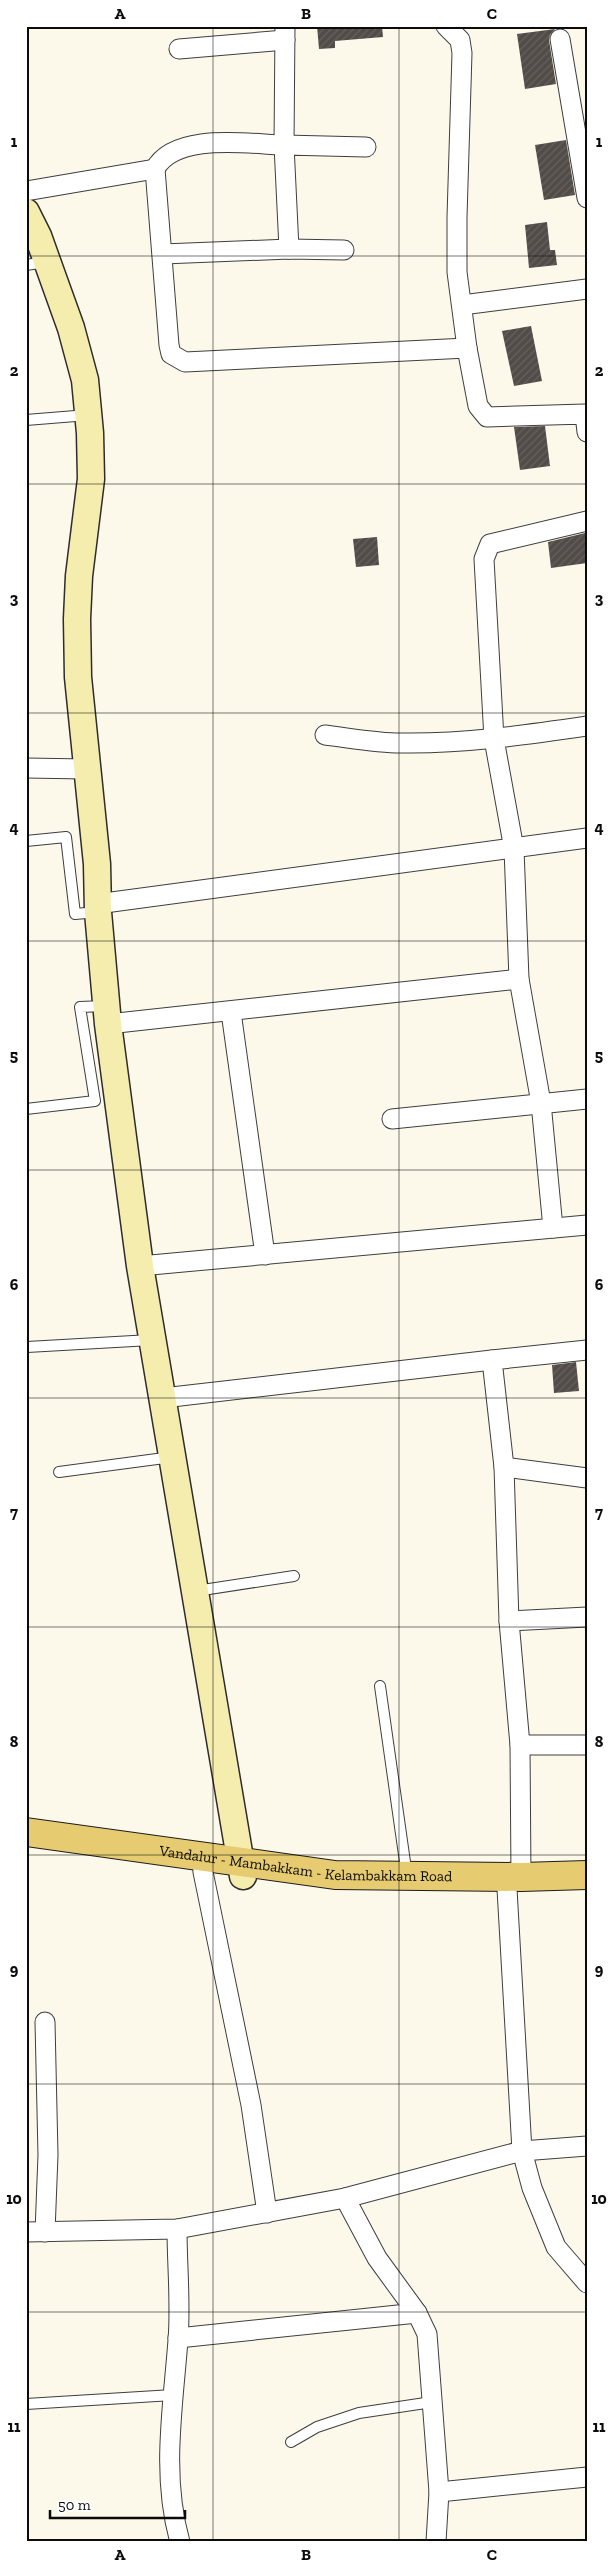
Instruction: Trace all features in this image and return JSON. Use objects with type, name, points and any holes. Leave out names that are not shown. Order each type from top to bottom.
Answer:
[{"type":"main road","name":"Vandalur - Mambakkam - Kelambakkam Road","points":[[26,1832],[202,1864]]},
{"type":"main road","name":"Vandalur - Mambakkam - Kelambakkam Road","points":[[26,1848],[242,1869],[335,1875],[407,1876],[587,1888]]},
{"type":"main road","name":"Vandalur - Mambakkam - Kelambakkam Road","points":[[242,1869],[334,1890],[514,1883],[587,1875]]},
{"type":"street","points":[[446,26],[460,40],[462,53],[457,272],[467,348],[478,406],[487,417],[494,419],[586,420]]},
{"type":"street","points":[[179,49],[285,33],[284,145],[289,249]]},
{"type":"street","points":[[560,39],[581,126],[587,198]]},
{"type":"street","points":[[366,146],[201,143],[170,154],[160,160],[155,170],[171,354],[184,362],[467,348]]},
{"type":"street","points":[[26,191],[155,170]]},
{"type":"street","points":[[26,212],[37,264],[71,328],[85,380],[91,479],[77,619],[78,677],[97,864],[98,908],[107,1015],[140,1266],[242,1869]]},
{"type":"street","points":[[162,254],[289,249],[344,250]]},
{"type":"street","points":[[462,305],[587,289]]},
{"type":"street","points":[[553,1228],[541,1103],[519,979],[514,849],[494,739],[484,559],[490,544],[587,521]]},
{"type":"street","points":[[325,735],[399,743],[494,739],[587,726]]},
{"type":"street","points":[[26,768],[86,769]]},
{"type":"street","points":[[98,908],[587,838]]},
{"type":"street","points":[[107,1015],[231,1012],[519,979]]},
{"type":"street","points":[[231,1012],[266,1255]]},
{"type":"street","points":[[392,1118],[587,1099]]},
{"type":"street","points":[[140,1266],[587,1225]]},
{"type":"street","points":[[163,1398],[587,1350]]},
{"type":"street","points":[[492,1360],[504,1467],[510,1621],[520,1745],[514,1883],[522,2151],[532,2188],[556,2247],[587,2283]]},
{"type":"street","points":[[504,1467],[587,1478]]},
{"type":"street","points":[[510,1621],[587,1617]]},
{"type":"street","points":[[520,1745],[587,1745]]},
{"type":"street","points":[[202,1864],[251,2105],[267,2213]]},
{"type":"street","points":[[45,2022],[48,2155],[35,2232],[177,2229],[344,2198],[522,2151],[587,2146]]},
{"type":"street","points":[[344,2198],[377,2258],[417,2313],[427,2334],[439,2492],[436,2542]]},
{"type":"street","points":[[177,2229],[178,2338],[168,2449],[172,2499],[180,2542]]},
{"type":"street","points":[[178,2338],[417,2313]]},
{"type":"street","points":[[439,2492],[587,2476]]},
{"type":"lane","points":[[26,420],[88,415]]},
{"type":"lane","points":[[26,841],[66,836],[74,914],[98,908]]},
{"type":"lane","points":[[26,1109],[95,1100],[80,1007],[107,1015]]},
{"type":"lane","points":[[27,1348],[153,1340]]},
{"type":"lane","points":[[59,1472],[173,1457]]},
{"type":"lane","points":[[196,1591],[294,1576]]},
{"type":"lane","points":[[380,1686],[407,1876]]},
{"type":"lane","points":[[26,2404],[173,2396]]},
{"type":"lane","points":[[291,2442],[317,2427],[352,2415],[432,2402]]},
{"type":"building","points":[[317,26],[382,26],[383,37],[335,41],[335,48],[319,49]]},
{"type":"building","points":[[555,29],[550,35],[549,40],[556,84],[525,89],[517,34]]},
{"type":"building","points":[[566,140],[575,195],[544,200],[535,145]]},
{"type":"building","points":[[547,222],[550,250],[555,250],[557,265],[529,268],[525,225]]},
{"type":"building","points":[[531,326],[542,381],[514,386],[502,331]]},
{"type":"building","points":[[545,426],[550,466],[520,470],[514,427]]},
{"type":"building","points":[[585,533],[587,563],[551,568],[548,542]]},
{"type":"building","points":[[377,537],[379,565],[356,567],[353,539]]},
{"type":"building","points":[[576,1362],[579,1391],[554,1393],[552,1365]]}]
